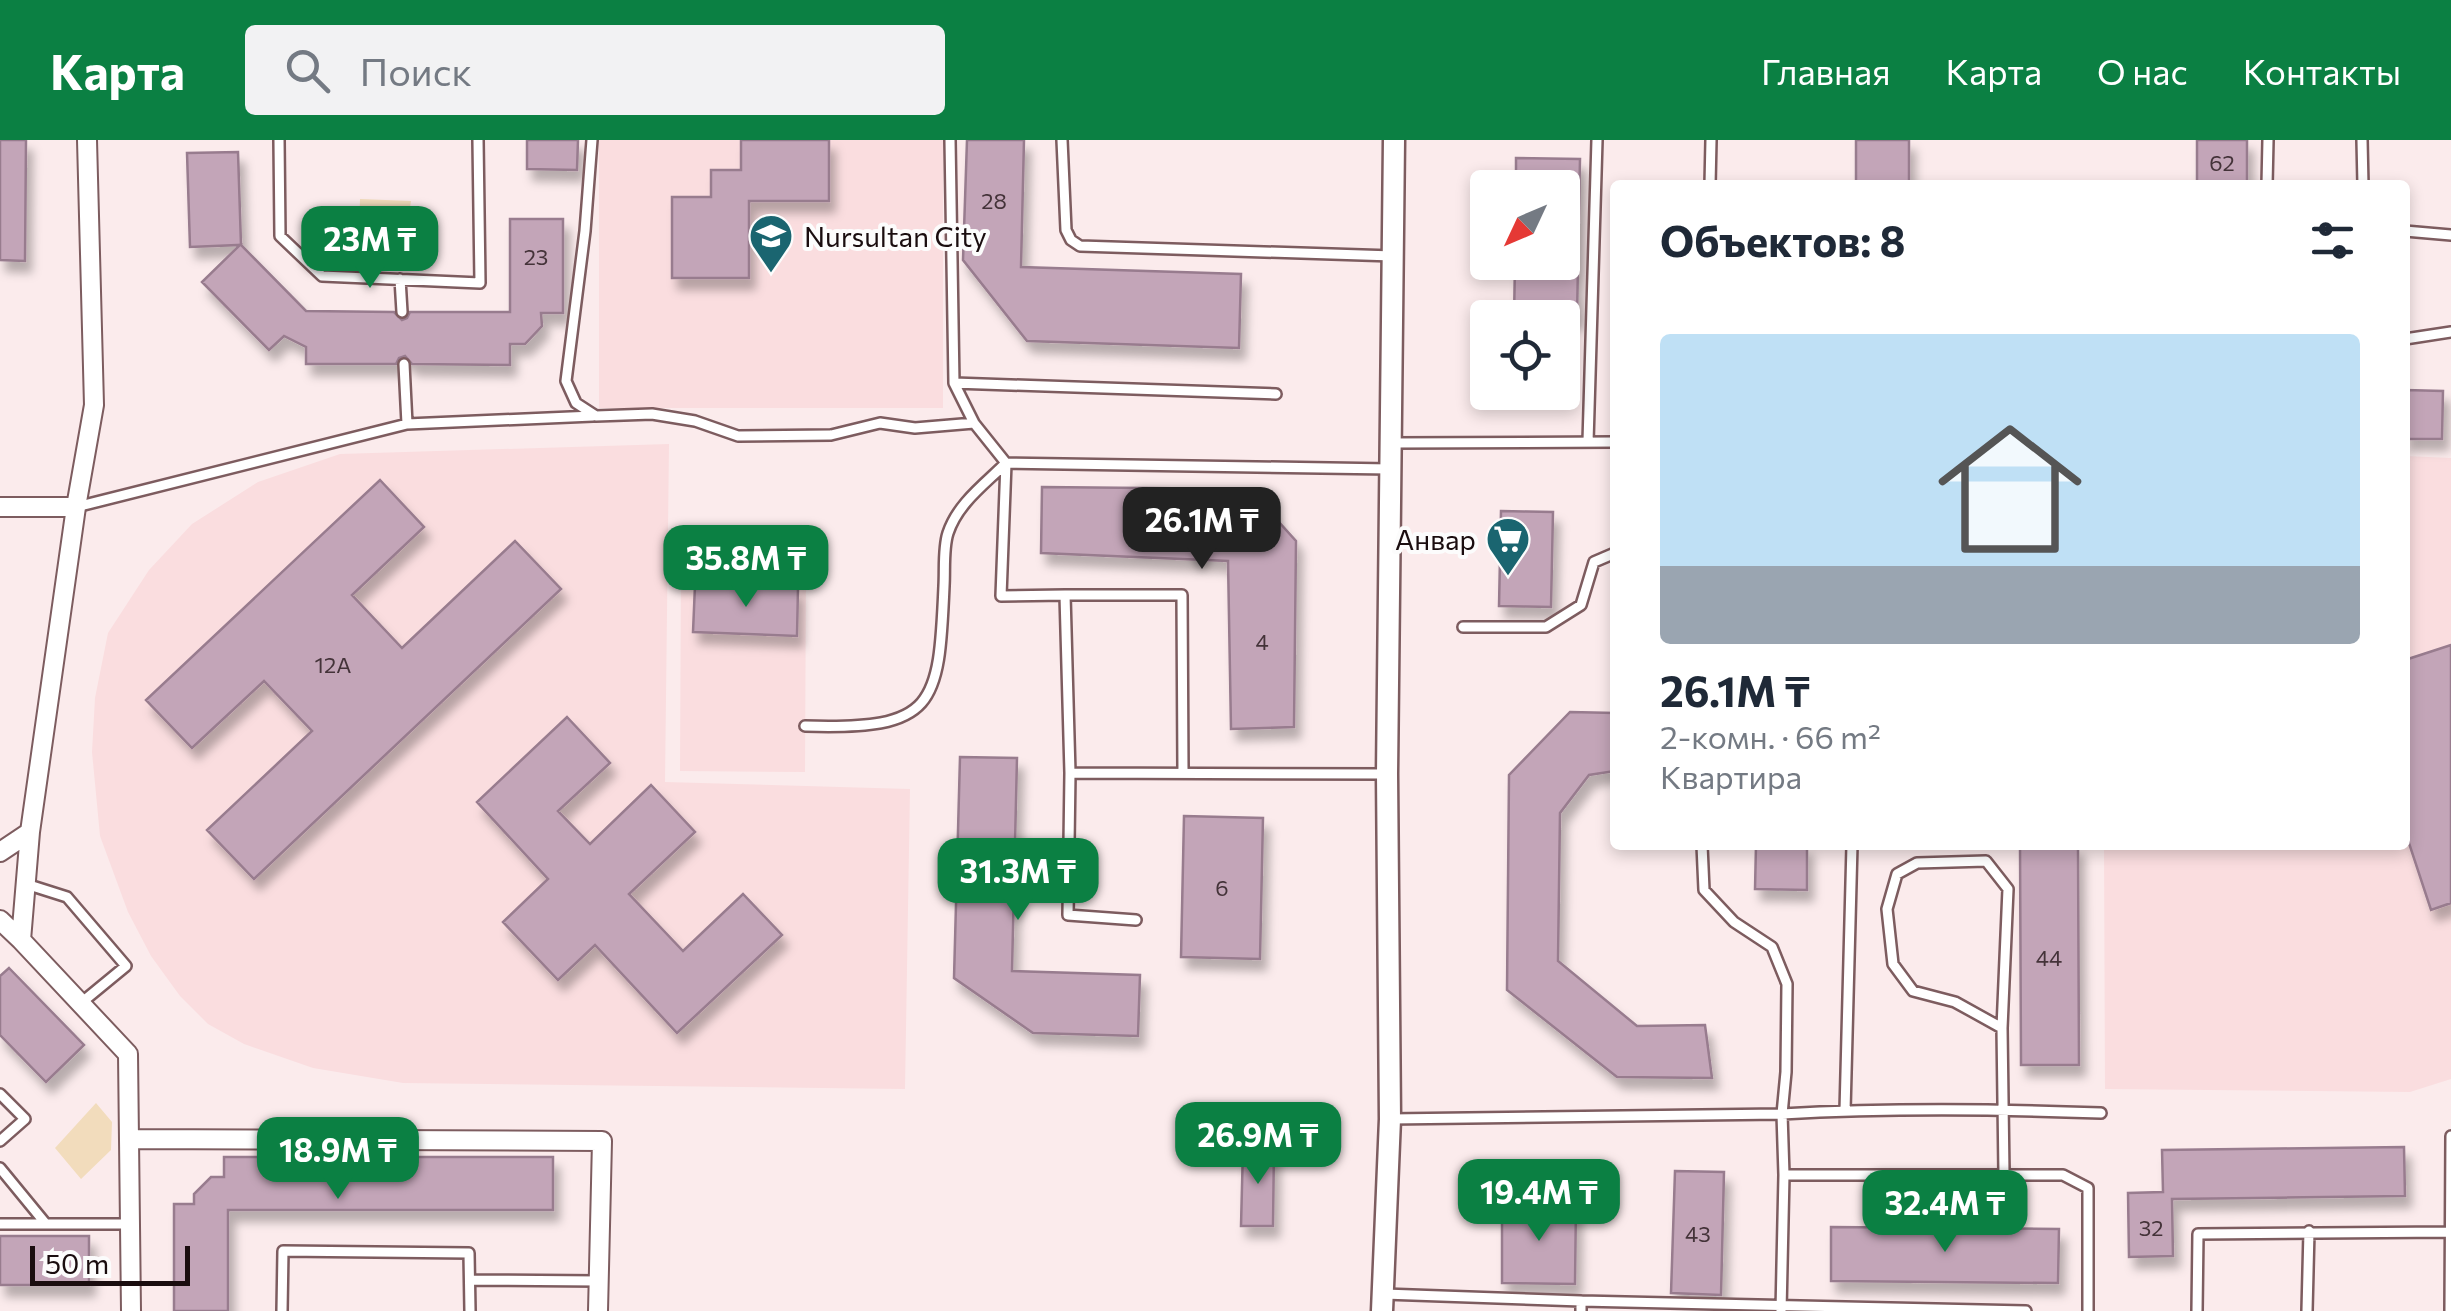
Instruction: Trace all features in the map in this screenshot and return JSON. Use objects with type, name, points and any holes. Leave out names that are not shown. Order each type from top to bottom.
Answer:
[{"type":"street","points":[[21,940],[30,832],[94,404],[87,140]]},
{"type":"street","points":[[1382,1303],[1390,1119],[1388,774],[1394,140]]},
{"type":"street","points":[[0,507],[76,507]]},
{"type":"street","points":[[0,852],[30,832]]},
{"type":"street","points":[[0,920],[128,1054],[132,1311]]},
{"type":"street","points":[[130,1139],[602,1142],[598,1311]]},
{"type":"lane","points":[[278,140],[280,236],[322,276],[480,282],[478,140]]},
{"type":"lane","points":[[592,140],[586,231],[566,381],[576,403],[596,416]]},
{"type":"lane","points":[[950,140],[954,383],[974,423],[1006,462],[1000,596],[1182,595],[1183,772]]},
{"type":"lane","points":[[1062,140],[1066,230],[1080,246],[1392,256]]},
{"type":"lane","points":[[1588,442],[1597,140]]},
{"type":"lane","points":[[1710,180],[1711,140]]},
{"type":"lane","points":[[2267,180],[2268,140]]},
{"type":"lane","points":[[2362,140],[2363,180]]},
{"type":"lane","points":[[2410,231],[2451,235]]},
{"type":"lane","points":[[400,279],[402,312]]},
{"type":"lane","points":[[2410,338],[2451,332]]},
{"type":"lane","points":[[404,364],[406,424]]},
{"type":"lane","points":[[954,383],[1276,394]]},
{"type":"lane","points":[[76,507],[406,424],[652,414],[694,421],[738,436],[832,435],[880,423],[916,428],[974,423]]},
{"type":"lane","points":[[1391,443],[1610,442]]},
{"type":"lane","points":[[805,726],[893,721],[927,699],[937,680],[942,641],[946,537],[964,504],[1006,462],[1390,470]]},
{"type":"lane","points":[[1463,627],[1546,627],[1582,605],[1594,562],[1610,555]]},
{"type":"lane","points":[[1065,595],[1070,773],[1068,916],[1136,920]]},
{"type":"lane","points":[[1070,773],[1388,774]]},
{"type":"lane","points":[[1702,850],[1704,890],[1734,922],[1772,947],[1787,984],[1782,1308]]},
{"type":"lane","points":[[1846,1110],[1852,850]]},
{"type":"lane","points":[[2002,1028],[1955,1002],[1914,990],[1893,964],[1887,909],[1897,874],[1917,863],[1986,861],[2008,889],[2002,1028],[2004,1174]]},
{"type":"lane","points":[[26,884],[67,897],[126,966],[81,1004]]},
{"type":"lane","points":[[0,1094],[25,1119],[0,1141]]},
{"type":"lane","points":[[1390,1119],[1846,1110],[2101,1113]]},
{"type":"lane","points":[[2450,1309],[2451,1136]]},
{"type":"lane","points":[[0,1168],[46,1224]]},
{"type":"lane","points":[[1784,1175],[2063,1175],[2088,1188],[2088,1311]]},
{"type":"lane","points":[[0,1224],[131,1224]]},
{"type":"lane","points":[[2308,1311],[2309,1232]]},
{"type":"lane","points":[[2197,1311],[2198,1234],[2449,1232]]},
{"type":"lane","points":[[282,1311],[283,1251],[469,1253],[470,1311]]},
{"type":"lane","points":[[470,1280],[599,1281]]},
{"type":"lane","points":[[1382,1303],[2026,1311]]},
{"type":"shaded area","name":"Nursultan City","points":[[599,140],[943,140],[943,408],[599,408]]},
{"type":"shaded area","points":[[360,199],[411,201],[406,235],[359,234]]},
{"type":"shaded area","points":[[669,444],[665,782],[910,789],[905,1089],[403,1083],[313,1068],[244,1044],[208,1024],[180,996],[151,956],[128,912],[100,836],[92,752],[95,698],[108,633],[149,570],[192,524],[258,482],[340,454]]},
{"type":"shaded area","points":[[2410,456],[2451,458],[2451,1079],[2410,1092],[2105,1089],[2104,850],[2410,850]]},
{"type":"shaded area","points":[[681,569],[806,570],[805,772],[680,771]]},
{"type":"shaded area","points":[[96,1103],[112,1122],[111,1150],[81,1179],[55,1148]]},
{"type":"building","points":[[0,140],[26,140],[25,261],[0,260]]},
{"type":"building","points":[[527,140],[578,140],[577,170],[527,169]]},
{"type":"building","points":[[741,140],[829,140],[829,201],[749,201],[749,278],[672,278],[672,197],[711,197],[711,170],[741,170]]},
{"type":"building","points":[[967,140],[1024,140],[1021,267],[1241,274],[1239,348],[1027,341],[963,260]]},
{"type":"building","points":[[1856,140],[1909,140],[1909,180],[1856,180]]},
{"type":"building","points":[[2197,140],[2247,140],[2247,180],[2197,180]]},
{"type":"building","points":[[238,152],[241,245],[306,311],[394,312],[402,320],[410,312],[510,312],[510,219],[563,219],[563,313],[541,313],[542,326],[525,344],[510,344],[510,365],[412,364],[405,356],[396,364],[306,364],[306,347],[284,336],[269,350],[202,282],[240,245],[190,247],[187,153]]},
{"type":"building","points":[[1516,158],[1580,159],[1580,170],[1516,170]]},
{"type":"building","points":[[1515,280],[1578,280],[1577,300],[1514,300]]},
{"type":"building","points":[[2410,390],[2443,391],[2442,439],[2410,439]]},
{"type":"building","points":[[380,480],[424,527],[352,595],[402,648],[515,541],[561,589],[254,879],[207,830],[312,731],[264,681],[192,748],[146,700]]},
{"type":"building","points":[[1042,487],[1249,489],[1296,541],[1294,727],[1231,729],[1228,561],[1041,553]]},
{"type":"building","points":[[1501,511],[1553,512],[1551,607],[1499,606]]},
{"type":"building","points":[[695,585],[798,588],[797,636],[693,632]]},
{"type":"building","points":[[2451,645],[2451,903],[2431,910],[2410,846],[2410,658]]},
{"type":"building","points":[[1570,712],[1610,713],[1610,772],[1589,775],[1560,813],[1558,961],[1637,1026],[1705,1025],[1712,1078],[1617,1077],[1507,990],[1509,775]]},
{"type":"building","points":[[567,717],[610,763],[558,811],[590,844],[651,785],[695,832],[629,894],[683,951],[743,894],[782,935],[677,1033],[595,945],[558,980],[503,922],[548,879],[477,802]]},
{"type":"building","points":[[960,757],[1017,758],[1012,971],[1140,975],[1138,1036],[1033,1033],[954,978]]},
{"type":"building","points":[[1184,816],[1263,818],[1260,959],[1181,957]]},
{"type":"building","points":[[1756,850],[1807,850],[1807,890],[1755,889]]},
{"type":"building","points":[[2020,850],[2078,850],[2079,1065],[2021,1065]]},
{"type":"building","points":[[9,968],[84,1045],[46,1082],[0,1035],[0,976]]},
{"type":"building","points":[[1243,1147],[1274,1148],[1273,1226],[1241,1226]]},
{"type":"building","points":[[2404,1147],[2405,1196],[2172,1199],[2173,1256],[2129,1257],[2128,1193],[2163,1192],[2162,1150]]},
{"type":"building","points":[[224,1157],[553,1157],[553,1210],[228,1210],[228,1311],[174,1311],[174,1204],[194,1204],[194,1194],[211,1177],[224,1177]]},
{"type":"building","points":[[1675,1171],[1724,1172],[1721,1295],[1671,1293]]},
{"type":"building","points":[[1502,1204],[1576,1204],[1575,1284],[1502,1283]]},
{"type":"building","points":[[1831,1227],[2059,1229],[2058,1283],[1831,1281]]},
{"type":"building","points":[[0,1236],[89,1236],[89,1285],[0,1285]]},
{"type":"place","name":"Nursultan City","points":[[771,274]]},
{"type":"place","name":"Анвар","points":[[1508,577]]}]
